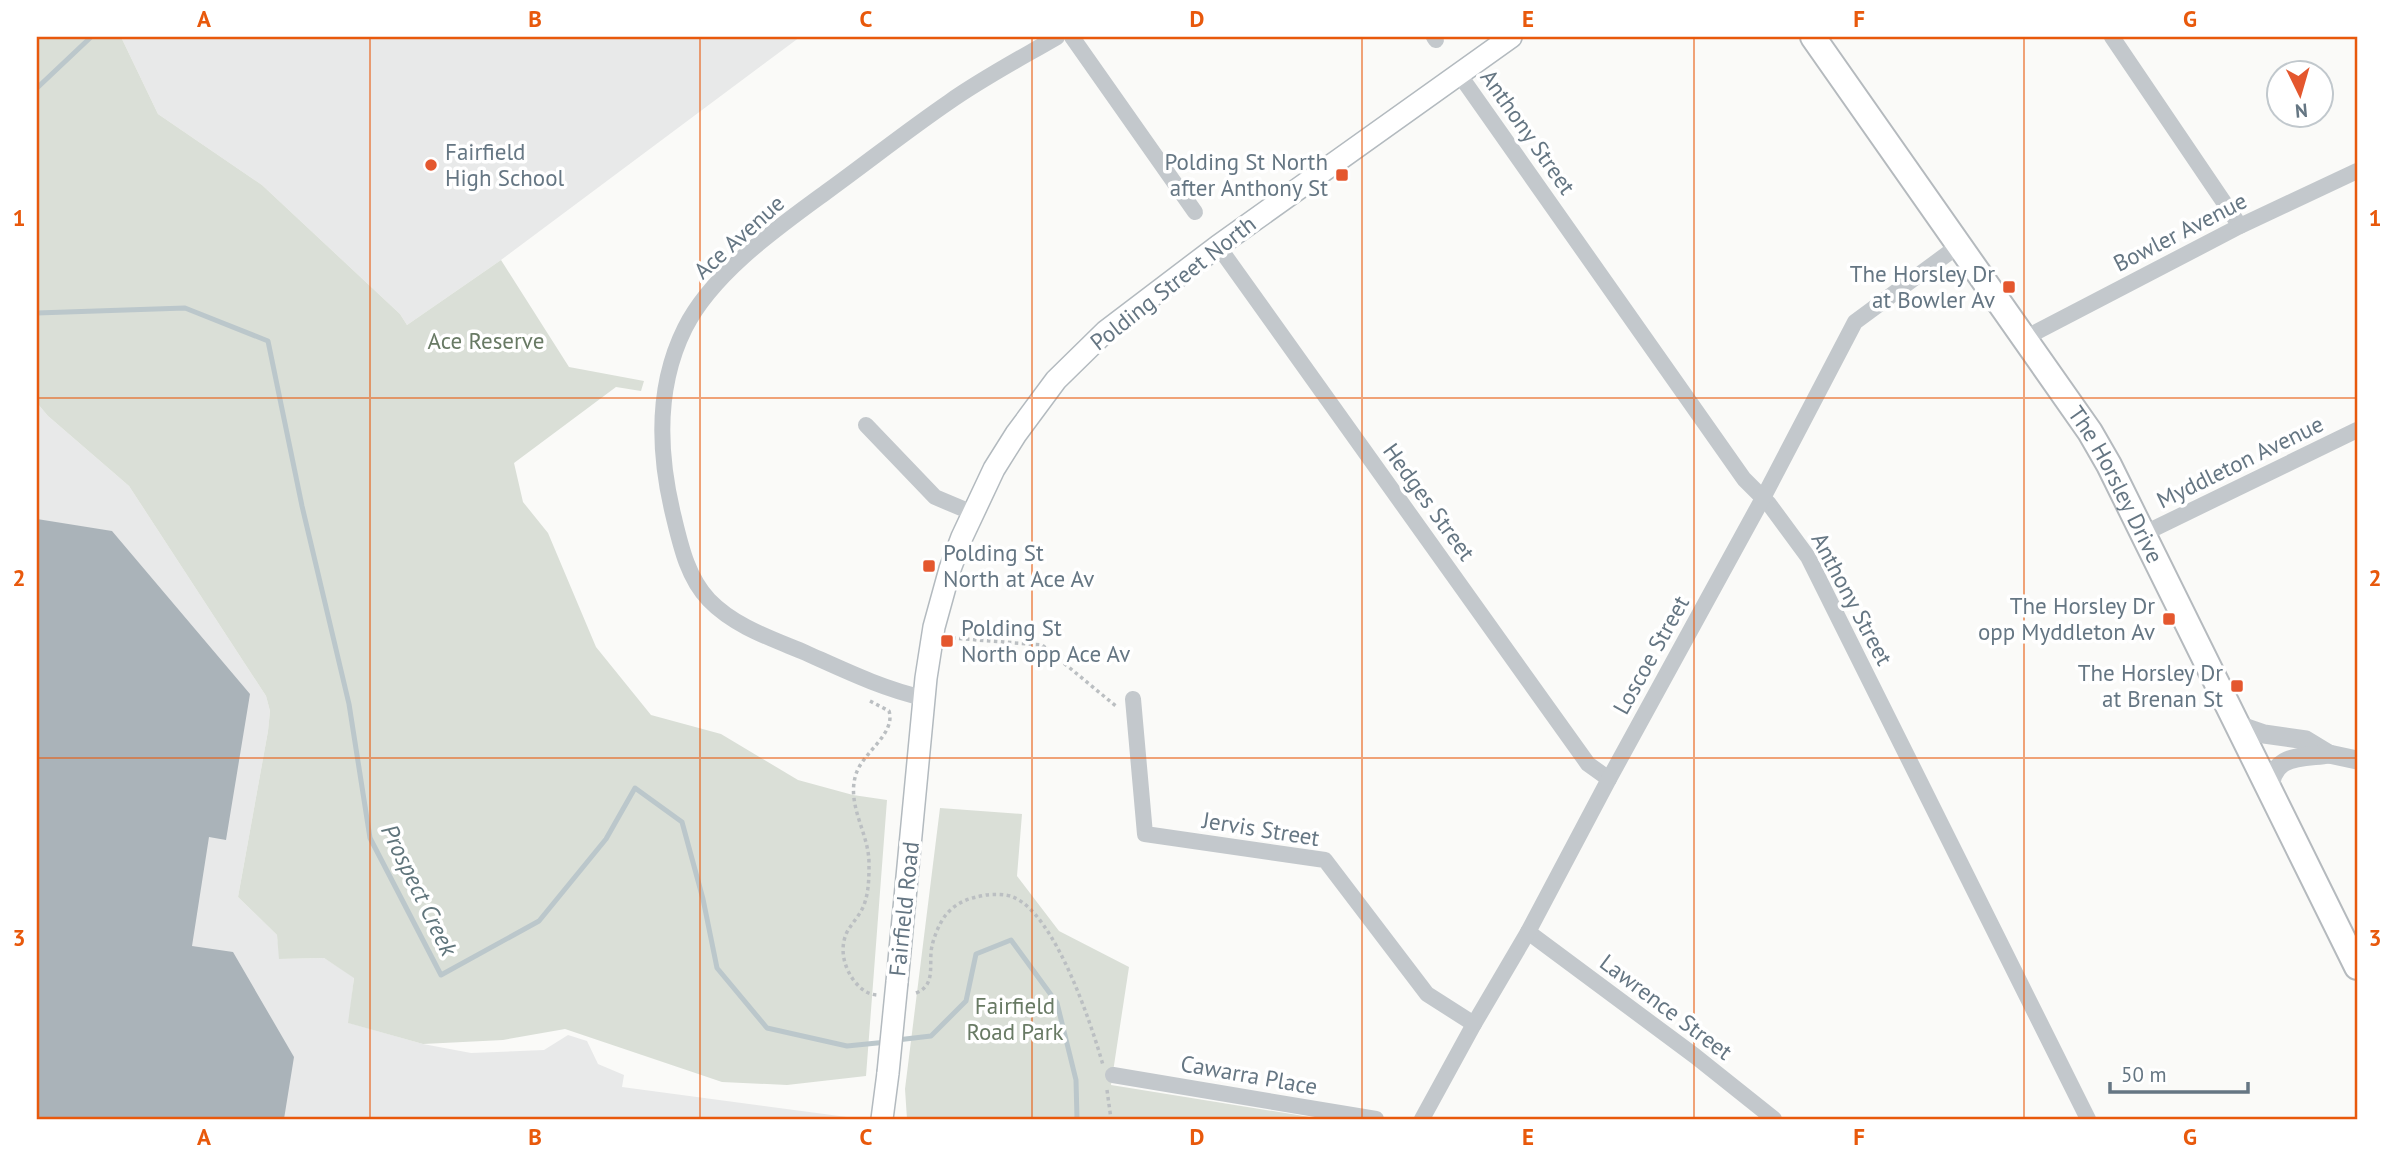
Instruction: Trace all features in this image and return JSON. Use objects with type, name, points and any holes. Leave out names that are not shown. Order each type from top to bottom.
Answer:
[{"type":"main road","name":"Polding Street North","points":[[924,698],[934,627],[950,569],[973,513],[1001,457],[1056,380],[1106,331],[1218,246],[1511,37]]},
{"type":"main road","name":"The Horsley Drive","points":[[1812,37],[2090,432],[2357,967]]},
{"type":"main road","name":"Fairfield Road","points":[[882,1119],[897,991],[924,698]]},
{"type":"street","name":"Ace Avenue","points":[[924,698],[869,681],[764,635],[740,624],[709,600],[686,563],[668,495],[661,445],[666,378],[686,325],[731,269],[789,220],[950,101],[1057,37]]},
{"type":"street","points":[[1072,37],[1195,212]]},
{"type":"street","points":[[2112,37],[2239,226]]},
{"type":"street","name":"Anthony Street","points":[[1459,74],[1736,468],[1763,498],[1808,557],[2088,1119]]},
{"type":"street","name":"Bowler Avenue","points":[[2025,338],[2239,226],[2357,171]]},
{"type":"street","name":"Hedges Street","points":[[1218,246],[1588,764],[1609,779]]},
{"type":"street","name":"Loscoe Street","points":[[1422,1119],[1528,932],[1855,322],[1958,246]]},
{"type":"street","points":[[866,425],[935,497],[973,513]]},
{"type":"street","name":"Myddleton Avenue","points":[[2143,534],[2357,430]]},
{"type":"street","name":"Jervis Street","points":[[1133,699],[1145,834],[1325,860],[1427,994],[1474,1024]]},
{"type":"street","points":[[2238,725],[2264,734],[2306,740],[2329,754],[2357,760]]},
{"type":"street","points":[[2270,791],[2273,773],[2288,760],[2329,754]]},
{"type":"street","name":"Lawrence Street","points":[[1528,932],[1695,1056],[1774,1119]]},
{"type":"street","name":"Cawarra Place","points":[[1110,1076],[1377,1119]]},
{"type":"path","points":[[951,638],[1042,645],[1135,722]]},
{"type":"path","points":[[860,696],[889,711],[891,718],[889,727],[862,760],[855,775],[853,795],[869,858],[869,883],[863,907],[847,932],[842,946],[845,963],[858,985],[872,995],[897,991],[920,992],[931,976],[932,943],[943,918],[958,902],[993,894],[1013,897],[1029,908],[1053,939],[1066,963],[1110,1076],[1111,1119]]},
{"type":"shaded area","name":"Fairfield High School","points":[[800,37],[501,260],[407,325],[400,314],[262,185],[158,114],[122,39]]},
{"type":"shaded area","points":[[37,403],[48,416],[129,486],[266,696],[270,711],[268,731],[238,897],[277,935],[280,959],[324,958],[354,977],[349,1023],[423,1044],[471,1053],[544,1050],[568,1035],[587,1041],[598,1064],[624,1075],[622,1087],[862,1119],[37,1119]]},
{"type":"green space","name":"Ace Reserve","points":[[37,37],[125,37],[122,39],[158,114],[262,185],[400,314],[407,325],[501,260],[569,367],[644,381],[641,391],[616,387],[514,463],[523,502],[548,533],[596,647],[651,715],[721,734],[798,780],[853,795],[887,800],[866,1076],[787,1085],[722,1082],[565,1029],[503,1040],[423,1044],[348,1023],[354,978],[324,958],[279,959],[277,935],[238,897],[268,731],[270,711],[266,696],[129,486],[48,416],[37,403]]},
{"type":"green space","name":"Fairfield Road Park","points":[[940,808],[1022,814],[1017,876],[1059,931],[1129,967],[1111,1085],[1322,1119],[907,1119],[905,1089]]},
{"type":"building","points":[[37,519],[112,531],[250,694],[226,840],[209,837],[192,946],[233,952],[294,1057],[284,1119],[37,1119]]},
{"type":"waterway","name":"Prospect Creek","points":[[37,88],[91,37]]},
{"type":"waterway","name":"Prospect Creek","points":[[37,313],[185,308],[268,341],[302,506],[349,704],[370,838],[441,975],[539,921],[606,839],[635,788],[682,822],[703,899],[717,968],[767,1028],[847,1046],[887,1042]]},
{"type":"waterway","name":"Prospect Creek","points":[[897,1040],[931,1036],[966,1001],[976,954],[1011,940],[1057,1003],[1076,1080],[1077,1119]]},
{"type":"place","name":"Fairfield High School","points":[[431,165]]},
{"type":"place","name":"Polding St North after Anthony St","points":[[1342,175]]},
{"type":"place","name":"The Horsley Dr at Bowler Av","points":[[2009,287]]},
{"type":"place","name":"Polding St North at Ace Av","points":[[929,566]]},
{"type":"place","name":"The Horsley Dr opp Myddleton Av","points":[[2169,619]]},
{"type":"place","name":"Polding St North opp Ace Av","points":[[947,641]]},
{"type":"place","name":"The Horsley Dr at Brenan St","points":[[2237,686]]}]
